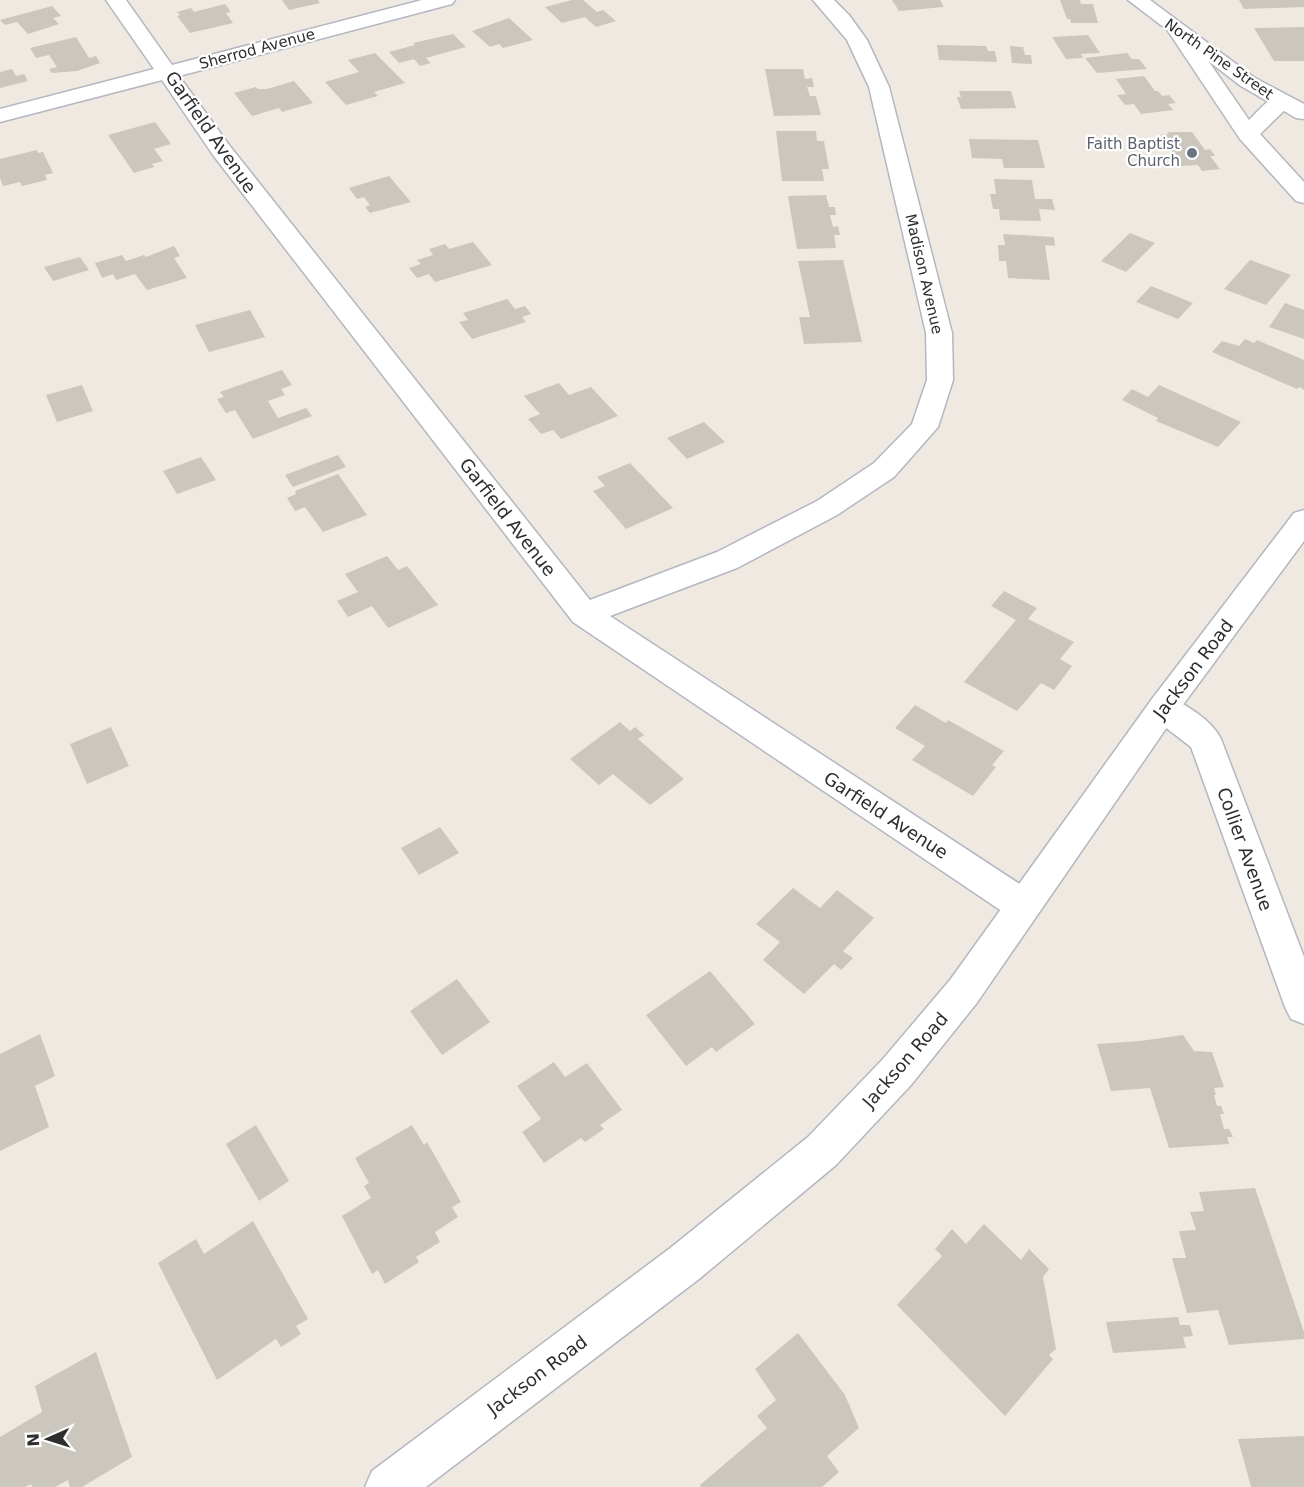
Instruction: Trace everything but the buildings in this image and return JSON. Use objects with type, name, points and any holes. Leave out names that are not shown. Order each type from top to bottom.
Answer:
[{"type":"street","name":"Garfield Avenue","points":[[116,0],[228,160],[584,614],[1022,904]]},
{"type":"street","name":"Sherrod Avenue","points":[[0,116],[445,0]]},
{"type":"street","name":"Madison Avenue","points":[[584,614],[727,560],[827,508],[884,470],[924,427],[940,380],[939,333],[879,87],[868,57],[852,29],[823,0]]},
{"type":"street","name":"North Pine Street","points":[[1137,0],[1248,82],[1280,102],[1304,113]]},
{"type":"street","points":[[1178,32],[1248,135],[1304,196]]},
{"type":"street","points":[[1248,135],[1280,102]]},
{"type":"street","name":"Jackson Road","points":[[388,1487],[684,1264],[822,1151],[897,1072],[963,992],[1022,904],[1162,708],[1304,520]]},
{"type":"street","name":"Collier Avenue","points":[[1162,708],[1205,740],[1304,1007]]},
{"type":"place","name":"Faith Baptist Church","points":[[1192,153]]}]
